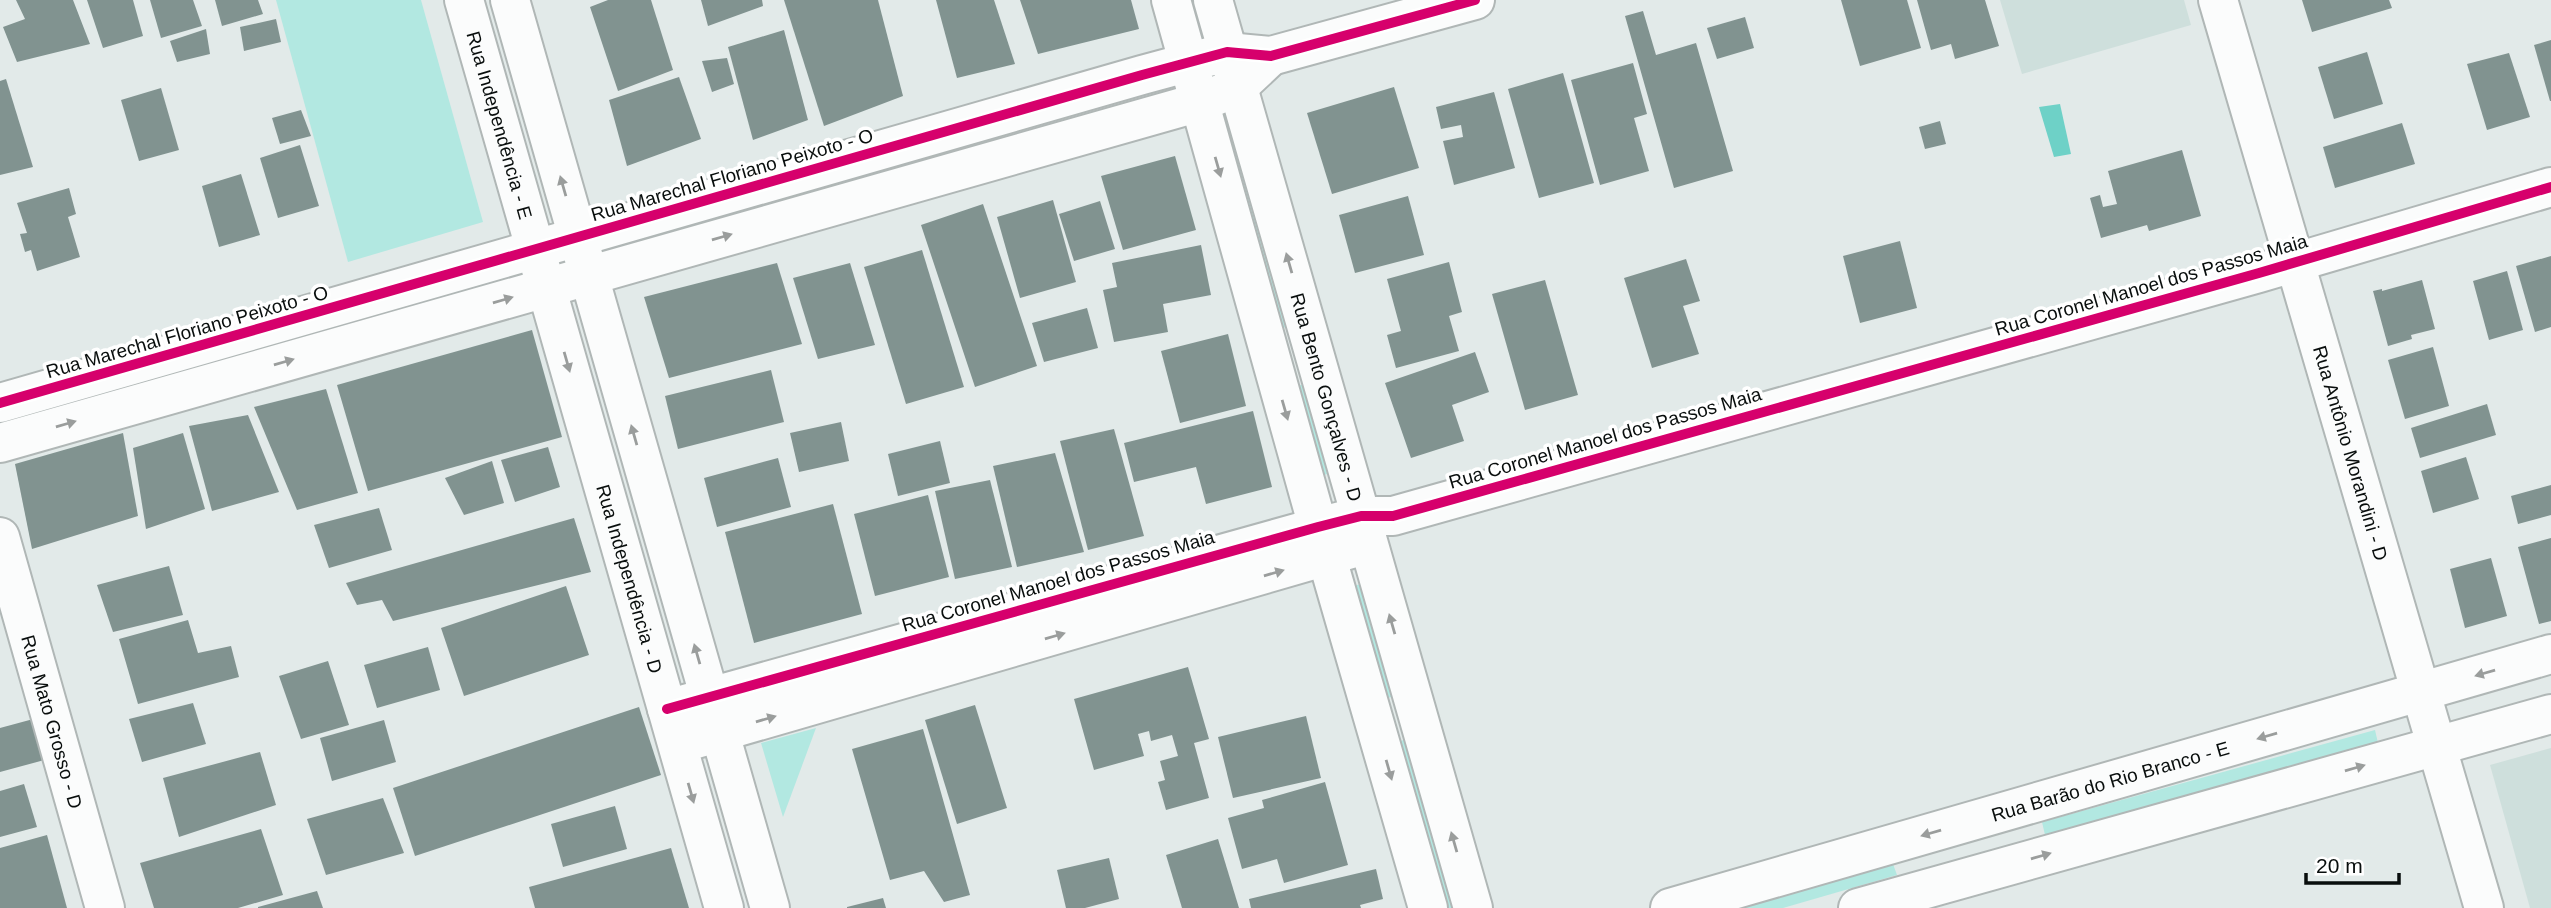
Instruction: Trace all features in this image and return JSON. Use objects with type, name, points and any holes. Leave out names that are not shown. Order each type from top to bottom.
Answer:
[{"type":"street","name":"Rua Independência - E","points":[[464,0],[535,250]]},
{"type":"street","points":[[510,0],[770,908]]},
{"type":"street","points":[[1171,0],[1322,542],[1428,908]]},
{"type":"street","name":"Rua Bento Gonçalves - D","points":[[1213,0],[1317,358],[1374,525],[1419,719],[1473,908]]},
{"type":"street","name":"Rua Marechal Floriano Peixoto - O","points":[[0,443],[1199,102],[1233,69],[1475,0]]},
{"type":"street","name":"Rua Antônio Morandini - D","points":[[2218,0],[2484,908]]},
{"type":"street","name":"Rua Marechal Floriano Peixoto - O","points":[[0,403],[1188,62],[1233,69]]},
{"type":"street","points":[[884,149],[894,188]]},
{"type":"street","name":"Rua Coronel Manoel dos Passos Maia","points":[[672,727],[2551,187]]},
{"type":"street","name":"Rua Independência - D","points":[[535,250],[724,908]]},
{"type":"street","points":[[1274,368],[1317,358]]},
{"type":"street","name":"Rua Mato Grosso - D","points":[[0,537],[105,908]]},
{"type":"street","points":[[625,563],[667,549]]},
{"type":"street","name":"Rua Barão do Rio Branco - E","points":[[1670,908],[2551,654]]},
{"type":"street","points":[[1858,908],[2551,714]]},
{"type":"street","points":[[1378,733],[1419,719]]},
{"type":"street","points":[[1970,821],[1985,872]]},
{"type":"shaded area","points":[[276,0],[421,0],[483,222],[348,262]]},
{"type":"shaded area","points":[[2000,0],[2184,0],[2191,25],[2022,74]]},
{"type":"shaded area","points":[[1232,126],[1289,326],[1280,329],[1223,129]]},
{"type":"shaded area","points":[[1305,384],[1327,474],[1319,477],[1297,386]]},
{"type":"shaded area","points":[[1361,584],[1395,696],[1384,699],[1350,587]]},
{"type":"shaded area","points":[[816,728],[783,817],[761,743]]},
{"type":"shaded area","points":[[2375,730],[2378,743],[2045,835],[2042,822]]},
{"type":"shaded area","points":[[1407,739],[1457,908],[1446,908],[1397,742]]},
{"type":"shaded area","points":[[2551,748],[2551,908],[2530,908],[2490,765]]},
{"type":"shaded area","points":[[1893,864],[1897,875],[1783,908],[1739,908]]},
{"type":"water","points":[[2060,104],[2071,154],[2054,157],[2039,107]]},
{"type":"building","points":[[16,0],[73,0],[90,44],[17,62],[3,27],[25,19]]},
{"type":"building","points":[[87,0],[133,0],[143,36],[103,48]]},
{"type":"building","points":[[150,0],[193,0],[202,26],[161,38]]},
{"type":"building","points":[[215,0],[258,0],[263,14],[222,26]]},
{"type":"building","points":[[608,0],[651,0],[673,70],[618,91],[590,7]]},
{"type":"building","points":[[701,0],[762,0],[763,6],[708,26]]},
{"type":"building","points":[[784,0],[878,0],[903,96],[824,126]]},
{"type":"building","points":[[936,0],[994,0],[1015,64],[957,78]]},
{"type":"building","points":[[1020,0],[1131,0],[1139,29],[1038,54]]},
{"type":"building","points":[[1841,0],[1907,0],[1921,48],[1860,66]]},
{"type":"building","points":[[1917,0],[1985,0],[1999,46],[1955,59],[1951,44],[1931,50]]},
{"type":"building","points":[[2302,0],[2389,0],[2392,8],[2312,32]]},
{"type":"building","points":[[1643,11],[1656,55],[1696,43],[1733,171],[1674,188],[1625,16]]},
{"type":"building","points":[[1745,17],[1754,48],[1717,59],[1707,28]]},
{"type":"building","points":[[276,19],[281,42],[244,51],[240,27]]},
{"type":"building","points":[[206,29],[210,54],[177,62],[170,41]]},
{"type":"building","points":[[784,30],[808,120],[753,140],[728,47]]},
{"type":"building","points":[[2551,40],[2551,101],[2550,101],[2534,45]]},
{"type":"building","points":[[2367,52],[2383,104],[2334,119],[2318,67]]},
{"type":"building","points":[[2509,53],[2530,117],[2487,130],[2467,64]]},
{"type":"building","points":[[727,58],[734,84],[712,92],[702,61]]},
{"type":"building","points":[[1633,63],[1647,114],[1634,118],[1649,171],[1600,185],[1571,80]]},
{"type":"building","points":[[1563,73],[1594,183],[1539,198],[1508,89]]},
{"type":"building","points":[[679,77],[701,139],[627,166],[609,100]]},
{"type":"building","points":[[6,79],[33,167],[0,175],[0,81]]},
{"type":"building","points":[[1394,87],[1419,168],[1332,194],[1307,113]]},
{"type":"building","points":[[161,88],[179,150],[139,161],[121,100]]},
{"type":"building","points":[[1494,92],[1515,168],[1454,185],[1443,141],[1463,137],[1461,125],[1441,129],[1436,107]]},
{"type":"building","points":[[301,110],[311,136],[280,144],[272,118]]},
{"type":"building","points":[[1940,121],[1946,144],[1925,149],[1919,127]]},
{"type":"building","points":[[2402,123],[2415,164],[2335,188],[2323,147]]},
{"type":"building","points":[[300,145],[319,206],[278,218],[260,158]]},
{"type":"building","points":[[2182,150],[2201,216],[2149,231],[2147,225],[2101,238],[2090,198],[2100,195],[2103,207],[2117,204],[2108,171]]},
{"type":"building","points":[[1175,156],[1196,230],[1123,250],[1101,176]]},
{"type":"building","points":[[241,174],[260,235],[219,247],[202,186]]},
{"type":"building","points":[[69,188],[76,214],[68,217],[80,257],[37,271],[31,250],[25,252],[20,234],[27,233],[17,203]]},
{"type":"building","points":[[1408,196],[1424,255],[1355,273],[1339,215]]},
{"type":"building","points":[[1053,200],[1076,282],[1020,298],[997,217]]},
{"type":"building","points":[[1100,201],[1115,249],[1074,261],[1059,214]]},
{"type":"building","points":[[983,204],[1037,366],[975,387],[921,225]]},
{"type":"building","points":[[1900,241],[1917,308],[1860,323],[1843,256]]},
{"type":"building","points":[[1201,245],[1211,295],[1163,304],[1168,332],[1114,342],[1103,290],[1117,287],[1112,263]]},
{"type":"building","points":[[922,250],[964,387],[906,404],[864,267]]},
{"type":"building","points":[[2551,256],[2551,327],[2535,332],[2516,266]]},
{"type":"building","points":[[1686,259],[1700,301],[1683,306],[1699,354],[1652,368],[1624,278]]},
{"type":"building","points":[[1449,262],[1462,312],[1449,316],[1459,351],[1396,368],[1387,335],[1401,331],[1387,279]]},
{"type":"building","points":[[777,263],[802,344],[669,378],[644,297]]},
{"type":"building","points":[[850,263],[875,345],[818,359],[793,278]]},
{"type":"building","points":[[2507,271],[2523,330],[2489,340],[2473,281]]},
{"type":"building","points":[[1545,280],[1578,395],[1525,410],[1492,294]]},
{"type":"building","points":[[2422,280],[2435,329],[2411,335],[2412,339],[2388,346],[2373,291]]},
{"type":"building","points":[[1087,308],[1098,348],[1044,362],[1032,323]]},
{"type":"building","points":[[532,330],[562,437],[368,491],[337,385]]},
{"type":"building","points":[[1228,334],[1246,406],[1180,423],[1161,351]]},
{"type":"building","points":[[2433,347],[2449,406],[2405,419],[2388,360]]},
{"type":"building","points":[[1475,352],[1489,392],[1452,405],[1464,441],[1411,458],[1385,383]]},
{"type":"building","points":[[771,370],[784,422],[678,449],[665,396]]},
{"type":"building","points":[[326,389],[358,493],[297,510],[254,407]]},
{"type":"building","points":[[2487,404],[2496,435],[2420,458],[2411,428]]},
{"type":"building","points":[[1253,411],[1272,487],[1206,504],[1196,467],[1134,482],[1124,443]]},
{"type":"building","points":[[248,415],[279,492],[212,511],[189,426]]},
{"type":"building","points":[[841,422],[849,461],[799,472],[790,433]]},
{"type":"building","points":[[1114,429],[1144,536],[1088,550],[1060,441]]},
{"type":"building","points":[[123,433],[138,516],[32,549],[15,464]]},
{"type":"building","points":[[183,433],[205,509],[146,529],[133,448]]},
{"type":"building","points":[[940,441],[950,483],[898,496],[888,454]]},
{"type":"building","points":[[548,447],[560,487],[515,502],[501,460]]},
{"type":"building","points":[[1055,453],[1084,552],[1017,567],[993,466]]},
{"type":"building","points":[[2466,457],[2479,499],[2433,513],[2421,471]]},
{"type":"building","points":[[778,458],[791,507],[717,527],[704,478]]},
{"type":"building","points":[[492,461],[504,503],[464,515],[445,478]]},
{"type":"building","points":[[990,480],[1012,567],[955,579],[935,491]]},
{"type":"building","points":[[2551,485],[2551,515],[2518,524],[2511,496]]},
{"type":"building","points":[[928,495],[949,577],[875,596],[854,514]]},
{"type":"building","points":[[833,504],[862,614],[754,643],[725,532]]},
{"type":"building","points":[[379,508],[392,550],[329,568],[314,525]]},
{"type":"building","points":[[574,518],[591,572],[393,621],[382,600],[357,605],[346,583]]},
{"type":"building","points":[[2551,538],[2551,621],[2539,624],[2518,547]]},
{"type":"building","points":[[2491,558],[2507,616],[2465,628],[2450,569]]},
{"type":"building","points":[[169,566],[183,615],[113,632],[97,585]]},
{"type":"building","points":[[566,586],[589,655],[464,696],[441,628]]},
{"type":"building","points":[[188,620],[198,653],[231,646],[239,677],[138,704],[119,639]]},
{"type":"building","points":[[428,647],[440,690],[377,708],[364,665]]},
{"type":"building","points":[[328,661],[349,725],[301,739],[279,676]]},
{"type":"building","points":[[1188,667],[1209,739],[1194,743],[1209,798],[1166,810],[1158,782],[1165,780],[1160,761],[1178,756],[1172,735],[1151,741],[1149,731],[1138,734],[1144,756],[1094,770],[1074,699]]},
{"type":"building","points":[[193,703],[206,744],[142,762],[129,719]]},
{"type":"building","points":[[975,705],[1007,808],[957,824],[925,720]]},
{"type":"building","points":[[639,707],[661,775],[415,856],[393,788]]},
{"type":"building","points":[[1306,716],[1321,778],[1233,798],[1218,737]]},
{"type":"building","points":[[37,718],[48,759],[0,772],[0,728]]},
{"type":"building","points":[[384,720],[396,762],[332,781],[320,738]]},
{"type":"building","points":[[923,729],[970,895],[944,902],[924,871],[890,880],[852,749]]},
{"type":"building","points":[[260,752],[276,805],[179,837],[163,778]]},
{"type":"building","points":[[1325,782],[1348,865],[1284,883],[1277,859],[1242,869],[1228,818],[1264,808],[1262,800]]},
{"type":"building","points":[[24,784],[37,827],[0,837],[0,791]]},
{"type":"building","points":[[383,798],[404,853],[326,875],[307,819]]},
{"type":"building","points":[[615,806],[627,849],[563,867],[551,824]]},
{"type":"building","points":[[261,829],[283,895],[238,908],[154,908],[140,863]]},
{"type":"building","points":[[47,835],[67,908],[0,908],[0,848]]},
{"type":"building","points":[[1218,839],[1239,908],[1182,908],[1166,855]]},
{"type":"building","points":[[671,848],[689,908],[535,908],[529,887]]},
{"type":"building","points":[[1109,858],[1119,899],[1085,908],[1066,908],[1057,870]]},
{"type":"building","points":[[1376,869],[1383,899],[1360,905],[1361,908],[1251,908],[1249,899]]},
{"type":"building","points":[[317,891],[323,908],[258,908],[258,907]]},
{"type":"building","points":[[883,898],[886,908],[847,908],[847,907]]},
{"type":"cycle path","points":[[0,403],[1142,75],[1227,52],[1271,56],[1475,0]]},
{"type":"cycle path","points":[[667,709],[1318,527],[1361,516],[1393,516],[2259,273],[2551,187]]}]
